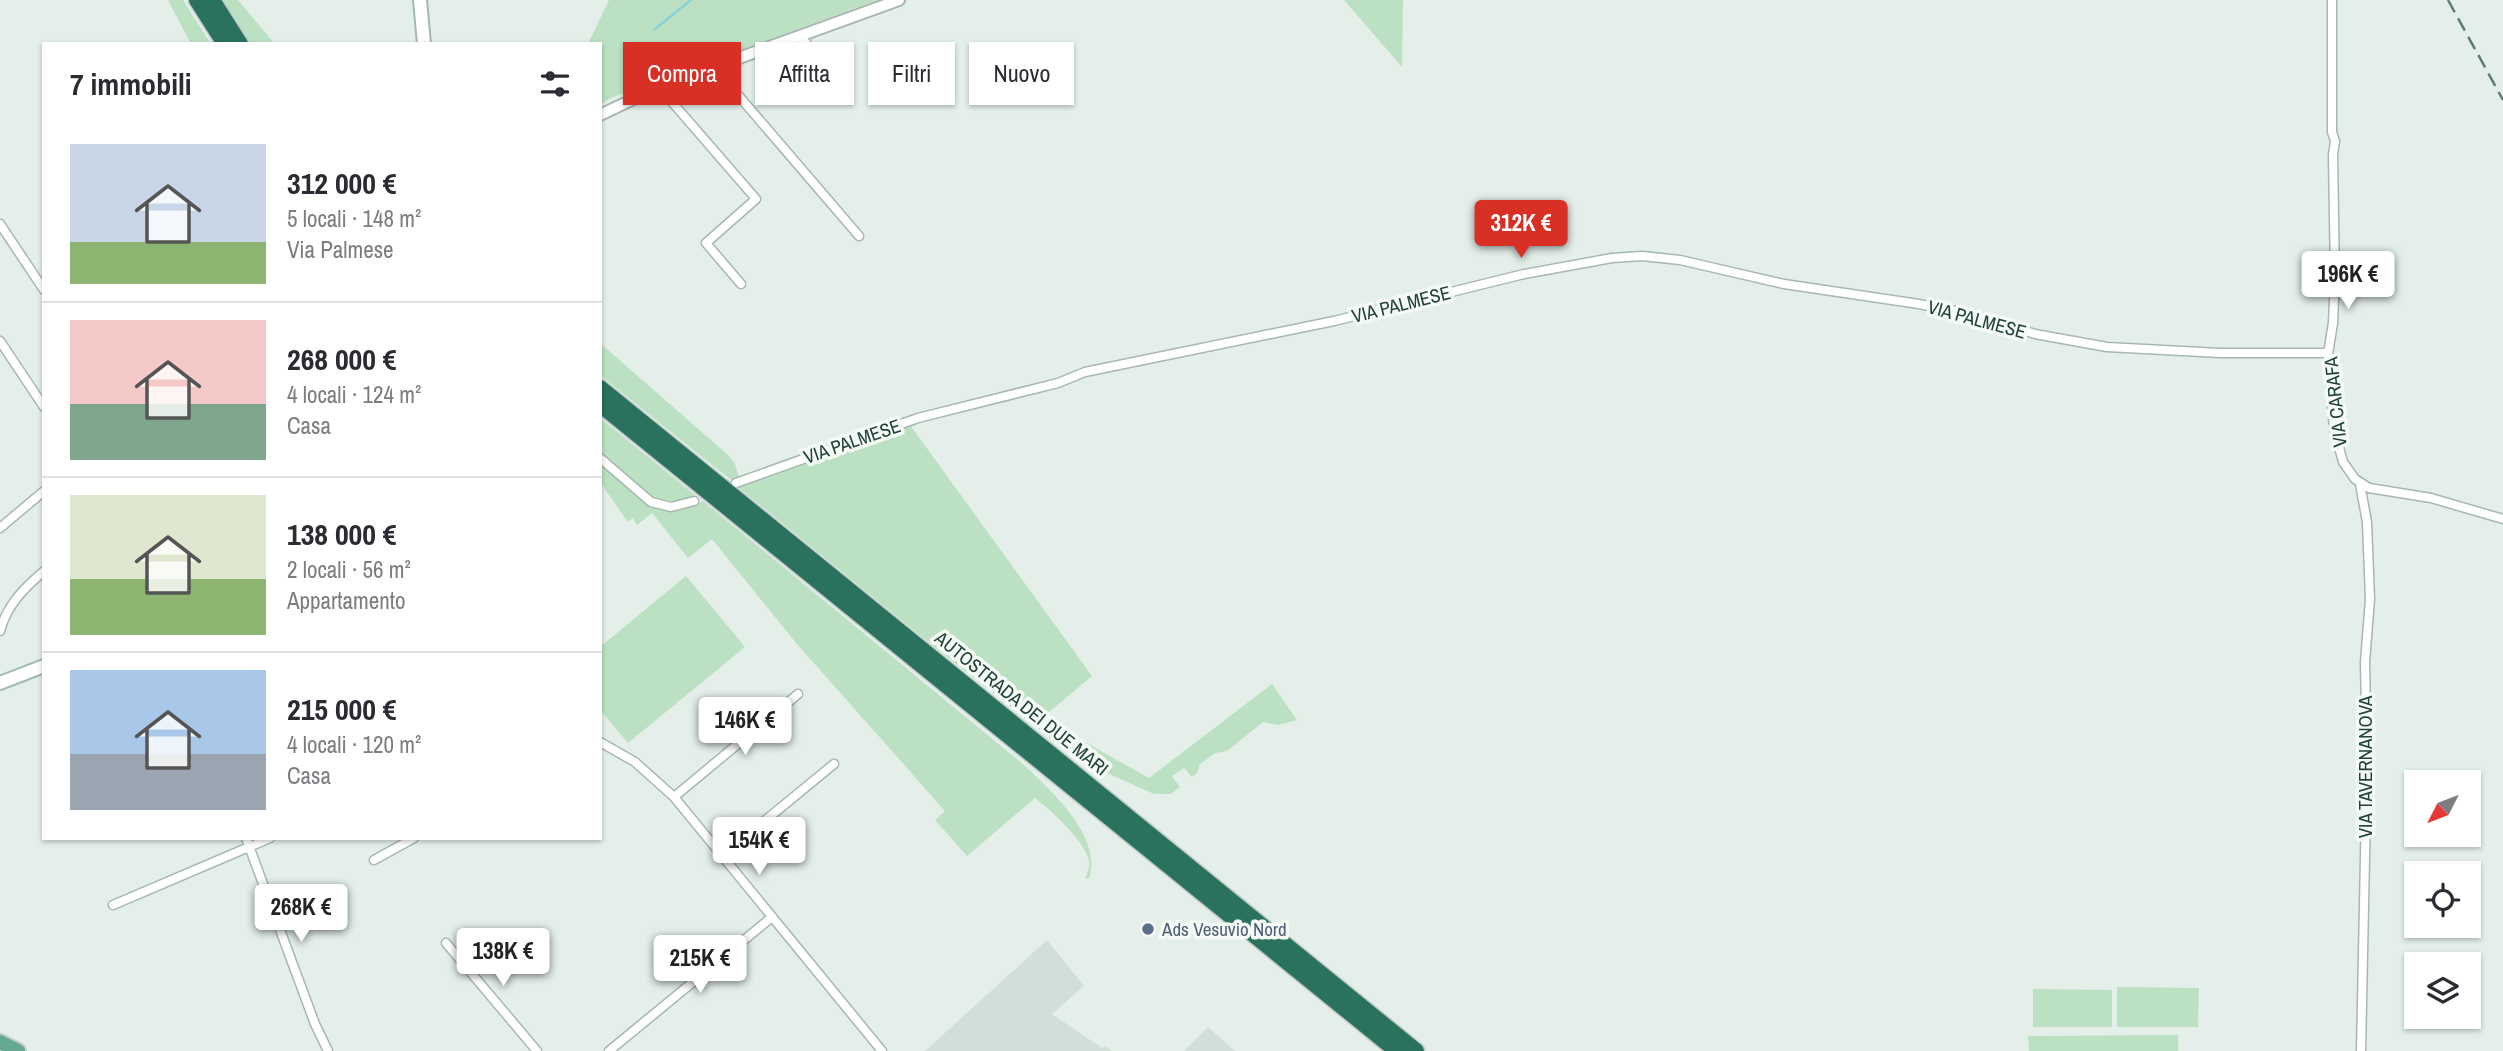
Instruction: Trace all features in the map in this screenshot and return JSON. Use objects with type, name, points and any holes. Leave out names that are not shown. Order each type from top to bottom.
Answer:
[{"type":"highway","points":[[197,0],[224,42]]},
{"type":"highway","points":[[212,0],[239,42]]},
{"type":"highway","name":"AUTOSTRADA DEI DUE MARI","points":[[602,390],[1416,1051]]},
{"type":"highway","name":"AUTOSTRADA DEI DUE MARI","points":[[602,406],[1396,1051]]},
{"type":"main road","points":[[420,0],[424,42]]},
{"type":"main road","points":[[0,683],[42,667]]},
{"type":"main road","points":[[0,1042],[18,1051]]},
{"type":"street","points":[[741,57],[899,0]]},
{"type":"street","name":"VIA CARAFA","points":[[2332,0],[2334,277],[2333,323],[2328,353],[2334,429],[2339,451],[2349,472],[2360,484]]},
{"type":"street","points":[[800,36],[805,42]]},
{"type":"street","points":[[741,98],[859,236]]},
{"type":"street","points":[[602,114],[623,104]]},
{"type":"street","points":[[675,105],[756,198],[706,243],[741,284]]},
{"type":"street","points":[[0,224],[42,287]]},
{"type":"street","name":"VIA PALMESE","points":[[736,483],[918,418],[1058,383],[1085,372],[1334,321],[1524,274],[1622,257],[1680,260],[1784,284],[1919,303],[1971,314],[2035,334],[2107,348],[2220,353],[2328,353]]},
{"type":"street","points":[[0,341],[42,404]]},
{"type":"street","points":[[602,460],[651,502],[671,506],[694,501]]},
{"type":"street","points":[[2360,484],[2369,488],[2431,498],[2503,519]]},
{"type":"street","name":"VIA TAVERNANOVA","points":[[2360,484],[2367,522],[2370,599],[2365,662],[2367,760],[2361,1051]]},
{"type":"street","points":[[0,528],[42,493]]},
{"type":"street","points":[[0,631],[3,620],[21,591],[42,573]]},
{"type":"street","points":[[674,797],[798,694]]},
{"type":"street","points":[[602,744],[635,762],[674,797],[882,1051]]},
{"type":"street","points":[[723,855],[834,764]]},
{"type":"street","points":[[374,860],[410,840]]},
{"type":"street","points":[[113,905],[247,842],[315,1024],[328,1051]]},
{"type":"street","points":[[609,1051],[772,917]]},
{"type":"street","points":[[446,943],[537,1051]]},
{"type":"shaded area","points":[[1047,940],[1084,986],[1052,1014],[1102,1048],[1105,1046],[1112,1051],[925,1051]]},
{"type":"shaded area","points":[[1208,1027],[1235,1051],[1184,1051]]},
{"type":"green space","points":[[168,0],[183,0],[210,42],[190,42]]},
{"type":"green space","points":[[220,0],[238,0],[273,42],[249,42]]},
{"type":"green space","points":[[609,0],[877,0],[763,42],[755,42],[755,45],[741,50],[741,42],[623,42],[623,94],[602,104],[602,42],[589,42]]},
{"type":"green space","points":[[1344,0],[1403,0],[1402,67]]},
{"type":"green space","points":[[602,345],[728,455],[735,464],[739,478],[731,480],[602,377]]},
{"type":"green space","points":[[602,420],[695,495],[680,500],[666,500],[654,497],[631,483],[602,455]]},
{"type":"green space","points":[[910,425],[1092,676],[1042,718],[1149,778],[1272,684],[1297,720],[1278,725],[1263,722],[1227,751],[1215,753],[1200,764],[1197,773],[1192,777],[1184,768],[1172,776],[1180,787],[1171,794],[1154,794],[1089,765],[1069,753],[738,487],[838,448]]},
{"type":"green space","points":[[602,464],[651,506],[678,509],[703,501],[1023,764],[1059,800],[1081,830],[1091,862],[1089,878],[1085,879],[1089,860],[1079,841],[1035,798],[967,856],[935,820],[945,811],[796,643],[712,539],[688,558],[652,513],[637,525],[633,518],[628,522],[602,485]]},
{"type":"green space","points":[[686,576],[745,647],[628,743],[602,712],[602,645]]},
{"type":"green space","points":[[2117,987],[2199,988],[2198,1027],[2117,1027]]},
{"type":"green space","points":[[2033,989],[2112,990],[2112,1027],[2033,1027]]},
{"type":"green space","points":[[2178,1035],[2178,1051],[2029,1051],[2028,1036]]},
{"type":"waterway","points":[[655,29],[691,0]]},
{"type":"railway","points":[[2448,0],[2503,100]]},
{"type":"place","name":"Ads Vesuvio Nord","points":[[1148,929]]}]
